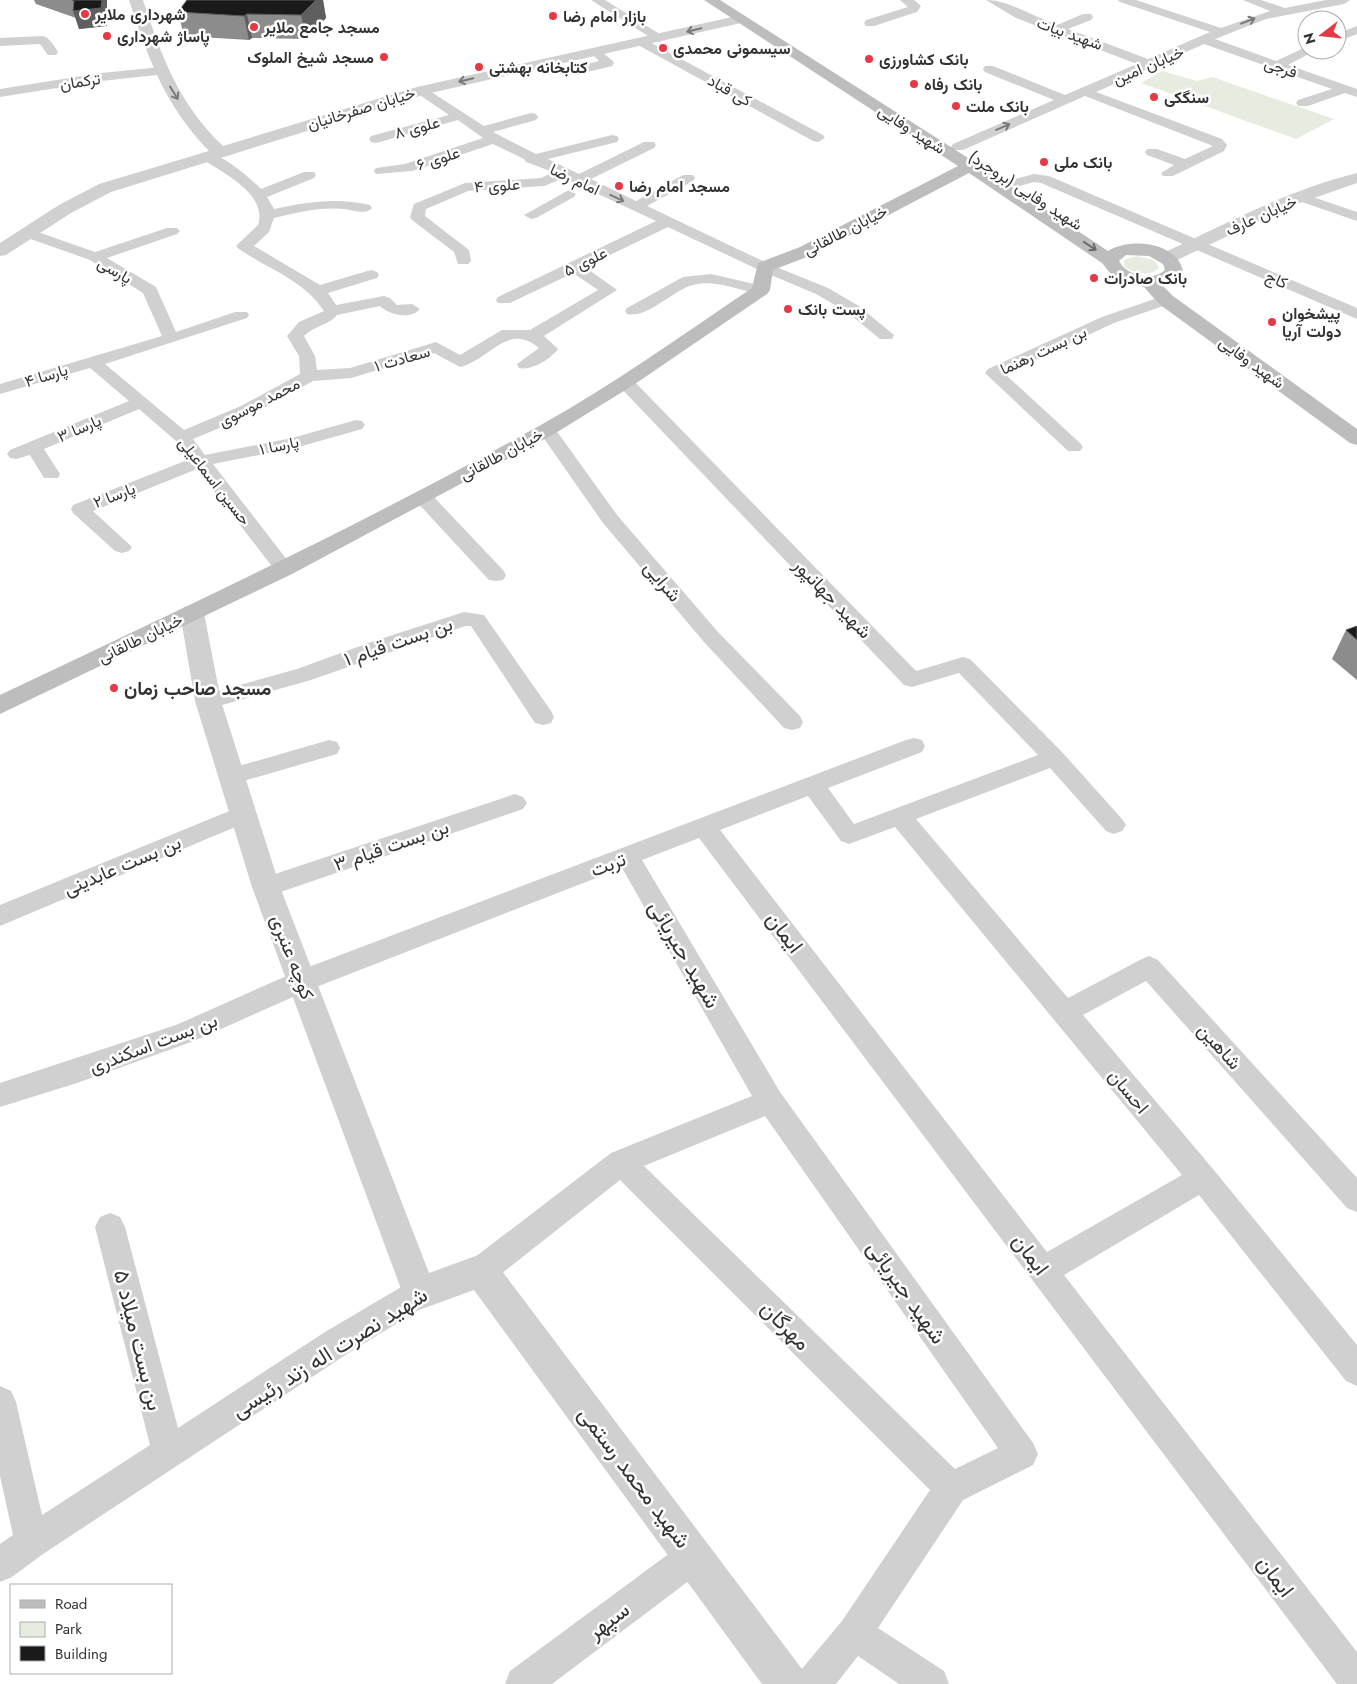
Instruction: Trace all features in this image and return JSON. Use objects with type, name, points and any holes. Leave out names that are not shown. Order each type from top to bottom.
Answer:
[{"type":"main road","name":"شهید وفایی","points":[[711,0],[970,166],[1116,256]]},
{"type":"main road","name":"شهید وفایی (بروجرد)","points":[[726,0],[1016,182],[1116,256]]},
{"type":"main road","name":"خیابان طالقانی","points":[[764,267],[806,251],[970,166]]},
{"type":"main road","points":[[1145,250],[1167,258],[1174,266],[1174,271],[1164,279],[1149,281],[1124,276],[1111,266],[1116,256],[1145,250]]},
{"type":"main road","points":[[761,290],[764,267]]},
{"type":"main road","name":"شهید وفایی","points":[[1149,281],[1166,300],[1357,439]]},
{"type":"main road","name":"خیابان طالقانی","points":[[0,705],[284,569],[547,430],[625,382],[761,290]]},
{"type":"street","points":[[136,0],[161,71],[184,110],[206,139],[213,154],[253,188],[267,207],[267,221],[260,233],[244,246],[318,291],[325,298],[332,311],[384,302],[392,310],[412,309]]},
{"type":"street","points":[[596,0],[660,38]]},
{"type":"street","points":[[870,23],[913,9],[914,6],[906,0]]},
{"type":"street","name":"شهید بیات","points":[[992,0],[1009,11],[1060,28],[1149,64]]},
{"type":"street","points":[[1124,0],[1221,32]]},
{"type":"street","points":[[1249,0],[1282,11]]},
{"type":"street","name":"خیابان امین","points":[[958,147],[1067,101],[1221,32],[1263,16],[1344,0]]},
{"type":"street","points":[[1060,28],[1087,17]]},
{"type":"street","name":"خیابان صفرخانیان","points":[[0,251],[30,234],[65,209],[105,188],[213,154],[422,90],[741,19]]},
{"type":"street","points":[[0,42],[43,40],[52,52]]},
{"type":"street","name":"فرجی","points":[[1205,40],[1347,90]]},
{"type":"street","name":"کی قباد","points":[[642,42],[818,138]]},
{"type":"street","points":[[579,70],[608,63],[596,52]]},
{"type":"street","points":[[1277,65],[1297,56]]},
{"type":"street","points":[[990,69],[1067,101]]},
{"type":"street","name":"ترکمان","points":[[0,93],[101,77],[161,71]]},
{"type":"street","points":[[1303,103],[1347,90],[1357,79]]},
{"type":"street","name":"امام رضا","points":[[422,90],[494,139],[666,222],[764,267],[822,291],[852,309],[886,335]]},
{"type":"street","points":[[1085,92],[1217,142],[1220,145],[1219,148],[1168,173]]},
{"type":"street","name":"علوی ۸","points":[[376,139],[459,116]]},
{"type":"street","points":[[481,131],[531,117]]},
{"type":"street","name":"علوی ۶","points":[[381,171],[407,168],[494,139]]},
{"type":"street","points":[[531,158],[612,139]]},
{"type":"street","points":[[578,180],[649,145]]},
{"type":"street","points":[[1152,152],[1187,165]]},
{"type":"street","points":[[432,160],[466,187]]},
{"type":"street","name":"علوی ۴","points":[[463,260],[461,250],[418,217],[419,207],[466,187],[544,182],[562,173]]},
{"type":"street","points":[[258,195],[310,175]]},
{"type":"street","points":[[635,207],[688,178]]},
{"type":"street","name":"کاج","points":[[1016,182],[1034,178],[1044,179],[1357,314]]},
{"type":"street","name":"خیابان عارف","points":[[1167,258],[1301,197],[1331,185],[1357,178]]},
{"type":"street","points":[[531,215],[575,198],[544,182]]},
{"type":"street","points":[[1301,197],[1357,217]]},
{"type":"street","points":[[267,215],[315,205],[348,204],[364,208]]},
{"type":"street","name":"علوی ۵","points":[[504,300],[666,222]]},
{"type":"street","points":[[95,257],[172,231]]},
{"type":"street","name":"پارسی","points":[[30,234],[95,257],[150,290],[171,339]]},
{"type":"street","points":[[525,364],[550,349],[533,335],[609,290],[573,266]]},
{"type":"street","points":[[318,291],[372,275]]},
{"type":"street","points":[[633,312],[689,280],[711,279],[761,290]]},
{"type":"street","name":"بن بست رهنما","points":[[1074,447],[994,373],[1108,320],[1166,300]]},
{"type":"street","name":"محمد موسوی","points":[[182,437],[223,422],[274,397],[309,376],[307,356],[295,336],[305,325],[329,315],[332,311]]},
{"type":"street","name":"پارسا ۴","points":[[0,390],[171,339],[241,315]]},
{"type":"street","name":"سعادت ۱","points":[[309,376],[351,373],[436,347],[460,362],[508,333],[533,335]]},
{"type":"street","name":"حسین اسماعیلی","points":[[92,362],[182,437],[284,569]]},
{"type":"street","name":"شهید جهانپور","points":[[625,382],[912,680],[963,664],[1054,758],[1114,825]]},
{"type":"street","name":"پارسا ۳","points":[[16,454],[141,402]]},
{"type":"street","name":"پارسا ۱","points":[[202,461],[295,443],[356,425]]},
{"type":"street","name":"شرایی","points":[[547,430],[610,519],[711,637],[792,722]]},
{"type":"street","points":[[34,447],[51,474]]},
{"type":"street","name":"پارسا ۲","points":[[122,547],[80,508],[202,461]]},
{"type":"street","points":[[423,497],[496,575]]},
{"type":"street","name":"کوچه عنبری","points":[[192,613],[208,701],[233,776],[266,887],[419,1293]]},
{"type":"street","name":"بن بست قیام ۱","points":[[208,701],[303,675],[381,646],[464,619],[477,620],[543,717]]},
{"type":"street","name":"تربت","points":[[302,981],[914,746]]},
{"type":"street","points":[[233,776],[329,748]]},
{"type":"street","points":[[812,785],[849,835],[1054,758]]},
{"type":"street","name":"بن بست قیام ۳","points":[[266,887],[515,803]]},
{"type":"street","name":"بن بست عابدینی","points":[[0,916],[244,814]]},
{"type":"street","name":"احسان","points":[[899,816],[1203,1178],[1357,1370]]},
{"type":"street","name":"ایمان","points":[[704,827],[1357,1681]]},
{"type":"street","name":"شهید جیریائی","points":[[628,856],[770,1101],[1022,1454],[951,1488]]},
{"type":"street","name":"شاهین","points":[[1063,1013],[1149,967],[1357,1199]]},
{"type":"street","name":"بن بست اسکندری","points":[[0,1095],[77,1071],[185,1033],[302,981]]},
{"type":"street","name":"شهید نصرت اله زند رئیسی","points":[[0,1565],[31,1542],[336,1343],[419,1293],[481,1271],[622,1162],[770,1101]]},
{"type":"street","name":"مهرگان","points":[[622,1162],[951,1488]]},
{"type":"street","points":[[1044,1271],[1203,1178]]},
{"type":"street","name":"بن بست میلاد ۵","points":[[110,1227],[168,1453]]},
{"type":"street","name":"شهید محمد رستمی","points":[[481,1271],[787,1684]]},
{"type":"street","points":[[0,1402],[31,1542]]},
{"type":"street","points":[[813,1684],[854,1633],[951,1488]]},
{"type":"street","name":"سپهر","points":[[523,1684],[694,1556]]},
{"type":"street","points":[[854,1633],[932,1684]]},
{"type":"green space","points":[[1162,71],[1197,81],[1212,77],[1334,119],[1296,139],[1141,83]]},
{"type":"green space","points":[[1137,256],[1154,260],[1159,268],[1151,273],[1142,273],[1132,271],[1124,266],[1124,260]]},
{"type":"building","points":[[72,0],[102,0],[101,8],[73,11],[74,1]]},
{"type":"building","points":[[187,0],[316,0],[301,15],[247,14],[244,16],[178,12]]},
{"type":"building","points":[[1357,626],[1357,640],[1346,630]]},
{"type":"place","name":"شهرداری ملایر","points":[[85,14]]},
{"type":"place","name":"بازار امام رضا","points":[[553,16]]},
{"type":"place","name":"مسجد جامع ملایر","points":[[254,27]]},
{"type":"place","name":"پاساژ شهرداری","points":[[107,36]]},
{"type":"place","name":"سیسمونی محمدی","points":[[663,48]]},
{"type":"place","name":"مسجد شیخ الملوک","points":[[384,57]]},
{"type":"place","name":"بانک کشاورزی","points":[[869,59]]},
{"type":"place","name":"کتابخانه بهشتی","points":[[479,67]]},
{"type":"place","name":"بانک رفاه","points":[[914,84]]},
{"type":"place","name":"سنگکی","points":[[1154,97]]},
{"type":"place","name":"بانک ملت","points":[[956,106]]},
{"type":"place","name":"بانک ملی","points":[[1044,162]]},
{"type":"place","name":"مسجد امام رضا","points":[[619,186]]},
{"type":"place","name":"بانک صادرات","points":[[1094,278]]},
{"type":"place","name":"پست بانک","points":[[788,309]]},
{"type":"place","name":"پیشخوان دولت آریا","points":[[1272,322]]},
{"type":"place","name":"مسجد صاحب زمان","points":[[114,688]]}]
